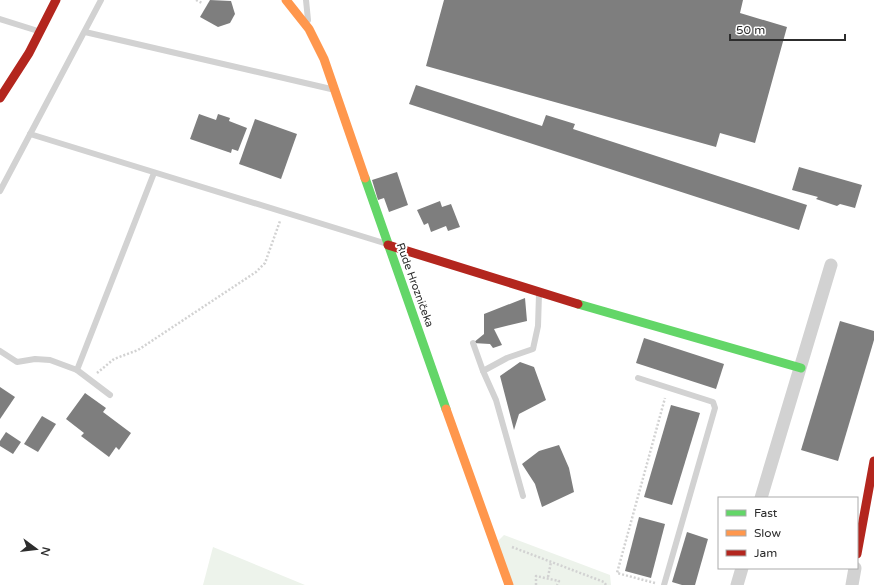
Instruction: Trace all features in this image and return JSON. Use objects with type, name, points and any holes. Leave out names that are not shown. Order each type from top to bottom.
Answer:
[{"type":"street","points":[[0,98],[29,53],[56,0]]},
{"type":"street","name":"Rude Hrozničeka","points":[[286,0],[309,29],[324,59],[388,245],[509,585]]},
{"type":"street","points":[[388,245],[539,293],[801,368]]},
{"type":"street","points":[[761,497],[831,265]]},
{"type":"street","points":[[858,550],[869,509],[874,461]]},
{"type":"street","points":[[737,585],[742,569]]},
{"type":"street","points":[[852,585],[855,569]]},
{"type":"lane","points":[[0,191],[101,0]]},
{"type":"lane","points":[[306,0],[309,29]]},
{"type":"lane","points":[[0,19],[39,32]]},
{"type":"lane","points":[[85,32],[334,90]]},
{"type":"lane","points":[[30,134],[154,174],[388,245]]},
{"type":"lane","points":[[77,370],[154,174]]},
{"type":"lane","points":[[483,371],[507,358],[533,349],[538,326],[539,293]]},
{"type":"lane","points":[[473,343],[483,371],[496,400],[523,496]]},
{"type":"lane","points":[[0,351],[17,362],[35,359],[50,360],[77,370],[110,395]]},
{"type":"lane","points":[[638,378],[713,402],[715,408],[662,585]]},
{"type":"path","points":[[196,0],[202,3]]},
{"type":"path","points":[[90,380],[114,358],[138,350],[256,272],[265,263],[283,213]]},
{"type":"path","points":[[662,585],[617,573],[668,387]]},
{"type":"path","points":[[497,549],[508,545],[604,582],[606,585]]},
{"type":"path","points":[[548,577],[551,562]]},
{"type":"path","points":[[536,585],[536,576],[548,577],[559,581],[557,585]]},
{"type":"shaded area","points":[[504,535],[610,575],[611,585],[509,585],[495,544]]},
{"type":"shaded area","points":[[213,547],[305,585],[203,585]]},
{"type":"building","points":[[210,0],[231,1],[235,14],[230,23],[218,27],[200,17]]},
{"type":"building","points":[[444,0],[743,0],[740,13],[787,27],[755,143],[720,133],[716,147],[426,66]]},
{"type":"building","points":[[416,85],[542,126],[546,115],[575,124],[573,129],[807,205],[799,230],[409,104]]},
{"type":"building","points":[[199,114],[216,120],[218,114],[230,118],[229,121],[247,128],[238,151],[232,149],[231,153],[190,139]]},
{"type":"building","points":[[255,119],[297,134],[281,179],[239,164]]},
{"type":"building","points":[[799,167],[862,185],[855,208],[840,204],[837,206],[816,199],[818,197],[792,190]]},
{"type":"building","points":[[397,172],[408,205],[389,212],[384,198],[378,200],[372,180]]},
{"type":"building","points":[[440,201],[442,207],[451,204],[460,227],[448,231],[446,226],[431,232],[428,223],[424,225],[417,210]]},
{"type":"building","points":[[525,298],[527,321],[494,329],[502,345],[493,348],[490,344],[473,343],[484,334],[484,314]]},
{"type":"building","points":[[840,321],[874,331],[874,340],[838,461],[801,450]]},
{"type":"building","points":[[644,338],[724,364],[716,389],[636,363]]},
{"type":"building","points":[[520,362],[534,367],[546,400],[519,414],[514,430],[500,376]]},
{"type":"building","points":[[0,387],[15,397],[0,419]]},
{"type":"building","points":[[85,393],[106,408],[103,412],[131,433],[119,450],[116,447],[109,457],[81,436],[84,433],[66,419]]},
{"type":"building","points":[[671,405],[700,413],[672,505],[644,497]]},
{"type":"building","points":[[42,416],[56,424],[38,452],[24,444]]},
{"type":"building","points":[[6,432],[21,442],[13,454],[0,446],[0,441]]},
{"type":"building","points":[[559,445],[569,468],[574,492],[542,507],[535,484],[522,464],[539,451]]},
{"type":"building","points":[[639,517],[665,524],[651,578],[625,571]]},
{"type":"building","points":[[687,532],[708,539],[695,585],[682,585],[672,582]]},
{"type":"traffic: fast","points":[[365,178],[446,409]]},
{"type":"traffic: fast","points":[[578,304],[801,368]]},
{"type":"traffic: slow","points":[[286,0],[309,29],[324,59],[365,178]]},
{"type":"traffic: slow","points":[[446,409],[509,585]]},
{"type":"traffic: jam","points":[[0,98],[29,53],[56,0]]},
{"type":"traffic: jam","points":[[388,245],[578,304]]},
{"type":"traffic: jam","points":[[858,549],[874,461]]}]
